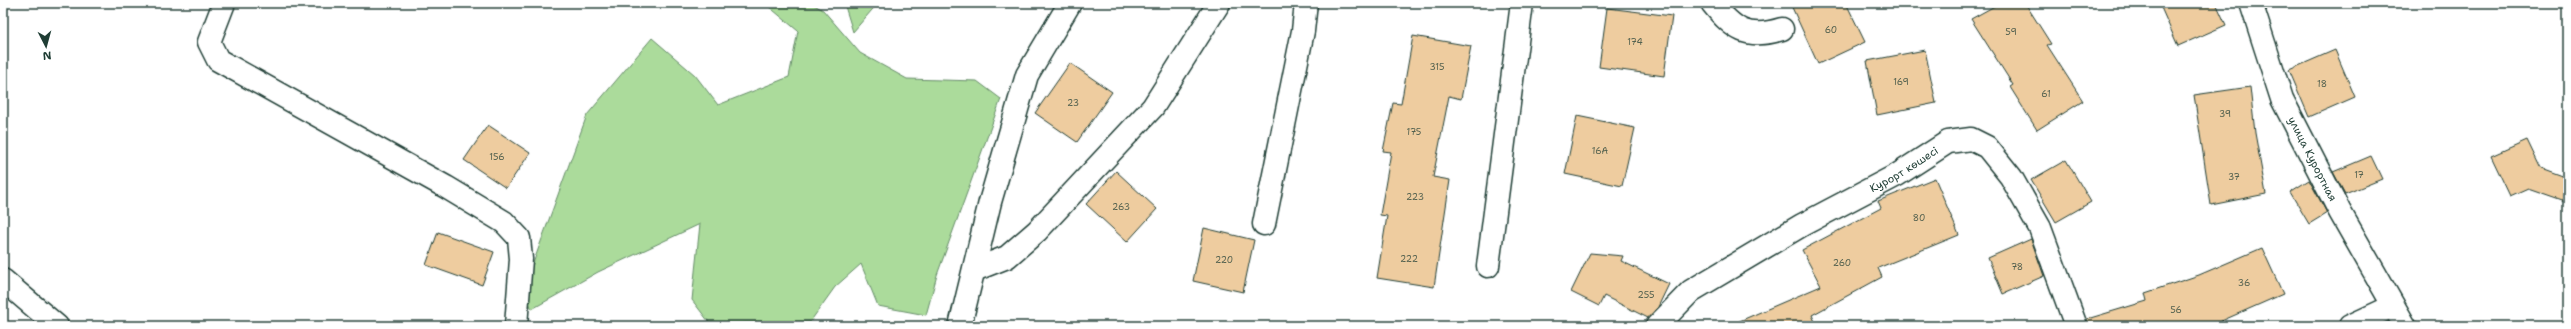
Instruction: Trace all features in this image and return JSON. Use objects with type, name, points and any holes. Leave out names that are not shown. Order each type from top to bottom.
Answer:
[{"type":"street","points":[[224,3],[208,42],[218,60],[440,183],[504,222],[518,238],[521,259],[516,326]]},
{"type":"street","points":[[960,326],[990,202],[1027,75],[1070,3]]},
{"type":"street","points":[[974,270],[1008,257],[1031,236],[1153,107],[1219,3]]},
{"type":"street","points":[[1264,224],[1303,31],[1306,3]]},
{"type":"street","points":[[1488,266],[1522,3]]},
{"type":"street","points":[[1712,3],[1724,17],[1745,33],[1766,34],[1782,29]]},
{"type":"street","name":"улица Курортная","points":[[2251,3],[2282,99],[2340,212],[2393,306]]},
{"type":"street","name":"Курорт көшесі","points":[[1657,326],[1697,287],[1802,224],[1897,175],[1948,142],[1971,139],[1987,147],[2011,178],[2036,222],[2061,280],[2076,326]]},
{"type":"street","points":[[3,280],[57,326]]},
{"type":"street","points":[[2350,326],[2393,306],[2405,326]]},
{"type":"green space","points":[[769,3],[811,3],[823,10],[860,53],[907,79],[977,81],[1001,99],[937,275],[926,315],[878,306],[861,264],[835,287],[810,322],[744,323],[740,326],[712,326],[692,300],[700,224],[598,272],[532,309],[523,291],[587,115],[652,38],[695,75],[718,105],[789,77],[798,31],[767,5]]},
{"type":"green space","points":[[844,3],[878,3],[853,32]]},
{"type":"building","points":[[1790,3],[1846,3],[1865,42],[1818,64]]},
{"type":"building","points":[[2000,3],[2025,3],[2051,44],[2047,45],[2083,101],[2037,130],[2010,87],[2013,85],[1971,19]]},
{"type":"building","points":[[2159,3],[2216,3],[2226,25],[2178,46]]},
{"type":"building","points":[[1607,8],[1672,16],[1664,76],[1599,67]]},
{"type":"building","points":[[1413,36],[1471,46],[1461,99],[1449,96],[1433,177],[1450,180],[1434,287],[1377,278],[1387,216],[1380,215],[1391,152],[1383,151],[1393,103],[1401,104]]},
{"type":"building","points":[[1925,50],[1936,103],[1877,115],[1867,61]]},
{"type":"building","points":[[2335,50],[2355,97],[2309,117],[2289,70]]},
{"type":"building","points":[[1070,63],[1112,92],[1077,142],[1035,113]]},
{"type":"building","points":[[2250,87],[2255,133],[2266,194],[2211,205],[2194,95]]},
{"type":"building","points":[[1577,116],[1635,128],[1622,186],[1565,174]]},
{"type":"building","points":[[488,125],[530,153],[506,188],[464,160]]},
{"type":"building","points":[[2527,140],[2541,169],[2568,179],[2568,202],[2528,188],[2510,196],[2491,156]]},
{"type":"building","points":[[2371,156],[2382,179],[2345,194],[2333,172]]},
{"type":"building","points":[[2066,160],[2091,202],[2056,222],[2031,180]]},
{"type":"building","points":[[1116,171],[1157,209],[1127,242],[1086,204]]},
{"type":"building","points":[[1935,178],[1959,235],[1878,268],[1882,277],[1812,315],[1817,326],[1728,326],[1821,286],[1802,250],[1881,208],[1878,201]]},
{"type":"building","points":[[2309,180],[2327,213],[2309,224],[2290,192]]},
{"type":"building","points":[[1204,228],[1254,240],[1243,292],[1193,281]]},
{"type":"building","points":[[438,232],[494,252],[482,285],[426,265]]},
{"type":"building","points":[[2031,239],[2044,276],[2003,294],[1988,258]]},
{"type":"building","points":[[2262,248],[2283,294],[2210,326],[2088,326],[2087,319],[2147,301],[2145,293],[2199,275]]},
{"type":"building","points":[[1590,253],[1623,256],[1621,261],[1669,284],[1658,307],[1648,318],[1604,296],[1599,306],[1571,292]]}]
